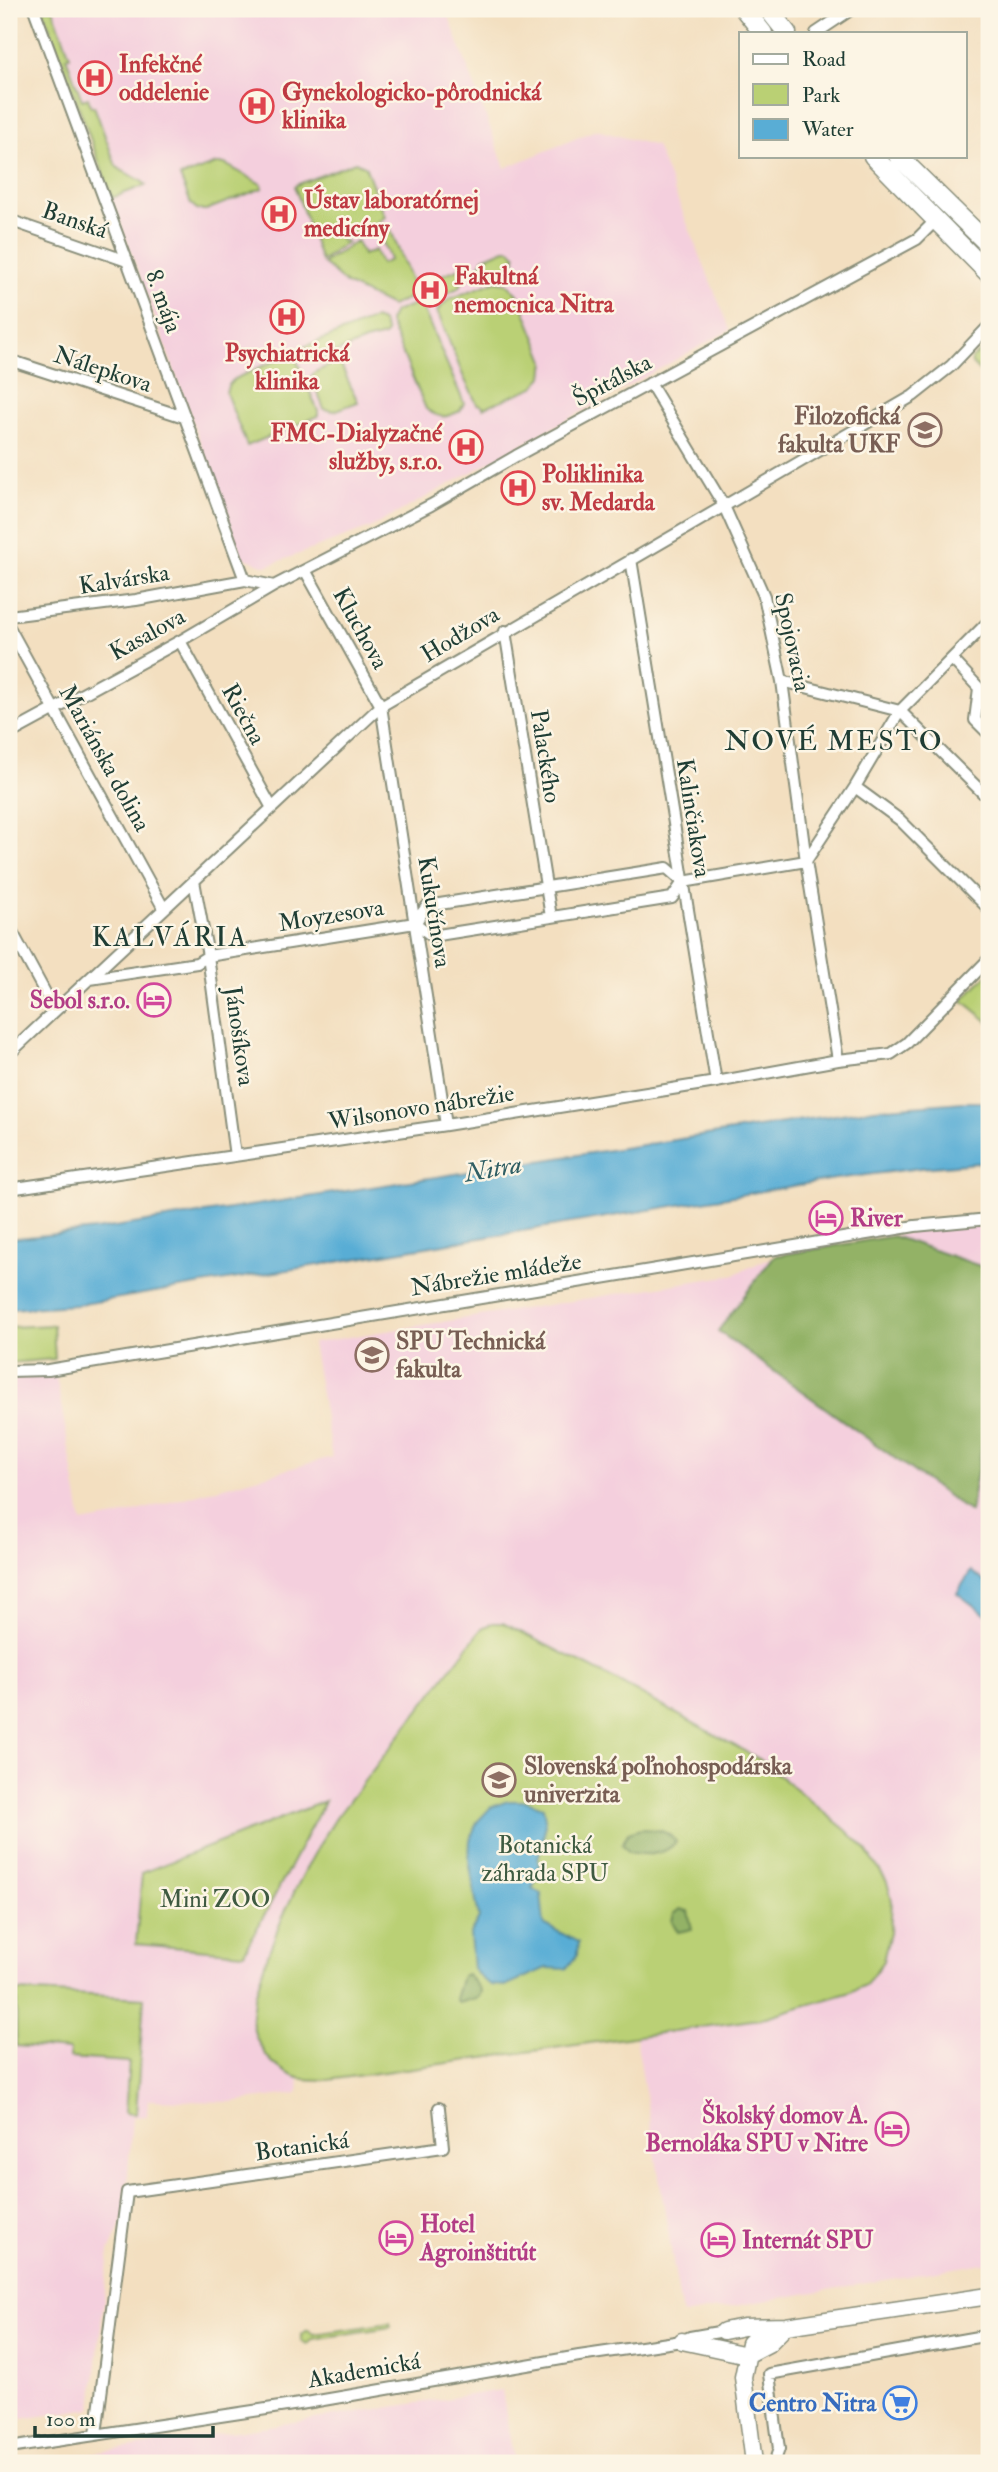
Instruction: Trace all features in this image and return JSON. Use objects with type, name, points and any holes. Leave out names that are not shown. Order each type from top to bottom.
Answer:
[{"type":"main road","points":[[744,9],[762,32]]},
{"type":"main road","points":[[768,9],[786,32]]},
{"type":"main road","points":[[875,158],[989,274]]},
{"type":"main road","points":[[900,158],[989,245]]},
{"type":"main road","points":[[935,221],[949,207]]},
{"type":"street","name":"8. mája","points":[[34,9],[246,580]]},
{"type":"street","points":[[818,32],[852,9]]},
{"type":"street","name":"Banská","points":[[9,219],[127,261]]},
{"type":"street","name":"Špitálska","points":[[305,570],[430,505],[917,239],[935,221]]},
{"type":"street","name":"Hodžova","points":[[9,1054],[380,706],[913,396],[951,366],[989,326]]},
{"type":"street","name":"Nálepkova","points":[[9,360],[184,417]]},
{"type":"street","name":"Spojovacia","points":[[650,383],[724,506],[764,596],[782,681],[806,861],[838,1060]]},
{"type":"street","name":"Kalinčiakova","points":[[631,559],[716,1082]]},
{"type":"street","name":"Kasalova","points":[[9,734],[305,570]]},
{"type":"street","name":"Kluchova","points":[[305,570],[380,706]]},
{"type":"street","points":[[246,580],[274,586]]},
{"type":"street","name":"Kalvárska","points":[[9,616],[136,600],[246,580]]},
{"type":"street","name":"Mariánska dolina","points":[[9,627],[164,909]]},
{"type":"street","points":[[806,861],[855,787],[900,711],[987,629]]},
{"type":"street","name":"Palackého","points":[[505,632],[551,917]]},
{"type":"street","name":"Riečna","points":[[180,641],[272,808]]},
{"type":"street","points":[[953,660],[979,688],[975,720],[989,734]]},
{"type":"street","points":[[782,681],[900,711],[989,799]]},
{"type":"street","name":"Kukučínova","points":[[380,706],[446,1125]]},
{"type":"street","points":[[855,787],[900,820],[989,909]]},
{"type":"street","name":"Moyzesova","points":[[415,923],[432,936],[672,898],[683,881],[806,861]]},
{"type":"street","name":"Moyzesova","points":[[90,979],[197,962],[208,956],[415,923],[427,906],[667,868],[683,881]]},
{"type":"street","name":"Jánošíkova","points":[[194,881],[208,956],[235,1156]]},
{"type":"street","points":[[9,926],[55,1011]]},
{"type":"street","name":"Wilsonovo nábrežie","points":[[9,1189],[446,1125],[838,1060],[891,1054],[907,1043],[989,959]]},
{"type":"street","name":"Nábrežie mládeže","points":[[9,1371],[48,1370],[915,1226],[989,1219]]},
{"type":"street","name":"Botanická","points":[[96,2434],[127,2192],[443,2147],[439,2108]]},
{"type":"street","points":[[724,2331],[744,2327],[786,2326],[987,2295]]},
{"type":"street","points":[[682,2341],[747,2355],[768,2344],[786,2326]]},
{"type":"street","points":[[754,2463],[743,2377],[750,2343],[766,2328]]},
{"type":"street","points":[[724,2331],[736,2340],[747,2355]]},
{"type":"street","name":"Akademická","points":[[9,2448],[306,2403],[682,2341],[724,2331]]},
{"type":"street","points":[[774,2463],[779,2449],[769,2374],[989,2335]]},
{"type":"street","points":[[720,2350],[743,2377]]},
{"type":"shaded area","name":"Fakultná nemocnica Nitra","points":[[43,9],[446,9],[505,168],[596,130],[656,146],[730,330],[370,528],[266,566],[242,557]]},
{"type":"shaded area","name":"Slovenská poľnohospodárska univerzita","points":[[989,1225],[989,2262],[682,2315],[636,2037],[328,2080],[299,2078],[298,2093],[231,2102],[148,2100],[147,2116],[132,2117],[125,2214],[109,2252],[92,2408],[9,2421],[9,1376],[56,1376],[82,1523],[116,1517],[332,1457],[312,1343],[733,1275],[774,1256],[918,1231]]},
{"type":"shaded area","points":[[502,2390],[514,2463],[31,2463],[43,2461]]},
{"type":"green space","points":[[43,9],[53,9],[70,56],[66,57],[82,100],[88,98],[91,107],[94,106],[116,166],[146,185],[112,198]]},
{"type":"green space","points":[[355,162],[365,166],[385,217],[358,236],[351,234],[350,230],[340,236],[340,240],[347,242],[321,261],[296,185]]},
{"type":"green space","points":[[216,164],[225,164],[261,184],[263,188],[206,210],[198,210],[191,204],[180,177]]},
{"type":"green space","points":[[384,225],[389,226],[415,290],[412,297],[391,306],[346,284],[323,263],[357,241],[363,255],[375,250],[381,264],[390,260],[379,232]]},
{"type":"green space","points":[[511,249],[516,255],[513,268],[490,277],[483,275],[480,265],[484,258]]},
{"type":"green space","points":[[460,268],[465,275],[460,287],[438,298],[431,298],[426,285],[431,279]]},
{"type":"green space","points":[[496,281],[506,283],[518,294],[545,361],[543,377],[534,387],[483,408],[477,404],[464,378],[437,311],[449,299]]},
{"type":"green space","points":[[419,303],[464,403],[460,411],[451,415],[439,416],[426,409],[389,321],[394,312]]},
{"type":"green space","points":[[374,319],[382,322],[387,333],[384,336],[315,361],[302,357],[304,347]]},
{"type":"green space","points":[[989,345],[989,381],[972,364],[971,359]]},
{"type":"green space","points":[[287,355],[293,355],[297,361],[318,416],[247,446],[226,393],[228,386],[234,379]]},
{"type":"green space","points":[[339,361],[358,402],[334,411],[324,409],[311,377],[315,372]]},
{"type":"green space","points":[[989,973],[989,1022],[962,1000]]},
{"type":"green space","points":[[893,1236],[989,1269],[989,1418],[970,1512],[718,1331],[774,1256]]},
{"type":"green space","points":[[53,1325],[55,1359],[9,1363],[9,1327]]},
{"type":"green space","name":"Botanická záhrada SPU","points":[[492,1623],[503,1623],[615,1680],[759,1759],[846,1830],[867,1851],[887,1882],[892,1901],[890,1932],[883,1961],[866,1985],[848,1993],[759,2019],[328,2080],[300,2078],[287,2073],[271,2061],[259,2045],[252,2015],[265,1963],[296,1888],[336,1818],[482,1628]]},
{"type":"green space","name":"Mini ZOO","points":[[325,1801],[244,1953],[136,1944],[142,1873]]},
{"type":"green space","points":[[641,1829],[665,1832],[676,1842],[666,1850],[654,1854],[629,1852],[622,1844],[628,1833]]},
{"type":"green space","points":[[680,1909],[688,1911],[692,1929],[678,1932],[672,1921],[674,1913]]},
{"type":"green space","points":[[467,1974],[481,1991],[479,1997],[458,2003],[455,1999],[462,1976]]},
{"type":"green space","points":[[17,1991],[144,1998],[136,2114],[125,2113],[129,2062],[69,2058],[70,2050],[16,2046]]},
{"type":"green space","points":[[390,2323],[391,2327],[313,2339],[307,2345],[301,2341],[301,2334],[308,2330],[314,2334]]},
{"type":"water","points":[[989,1102],[989,1162],[835,1179],[77,1305],[9,1309],[9,1239],[95,1230],[874,1109]]},
{"type":"water","points":[[971,1571],[989,1585],[989,1617],[957,1593]]},
{"type":"water","points":[[508,1801],[526,1801],[543,1807],[546,1824],[538,1859],[540,1873],[532,1888],[541,1894],[544,1924],[578,1942],[577,1955],[566,1969],[546,1968],[505,1986],[491,1985],[473,1969],[470,1934],[479,1918],[469,1860],[470,1840],[477,1822],[491,1807]]},
{"type":"place","name":"Infekčné oddelenie","points":[[95,78]]},
{"type":"place","name":"Gynekologicko-pôrodnická klinika","points":[[257,106]]},
{"type":"place","name":"Ústav laboratórnej medicíny","points":[[279,214]]},
{"type":"place","name":"Fakultná nemocnica Nitra","points":[[430,290]]},
{"type":"place","name":"Psychiatrická klinika","points":[[287,317]]},
{"type":"place","name":"Filozofická fakulta UKF","points":[[925,430]]},
{"type":"place","name":"FMC-Dialyzačné služby, s.r.o.","points":[[466,447]]},
{"type":"place","name":"Poliklinika sv. Medarda","points":[[518,488]]},
{"type":"place","name":"Sebol s.r.o.","points":[[154,1000]]},
{"type":"place","name":"River","points":[[826,1218]]},
{"type":"place","name":"SPU Technická fakulta","points":[[372,1355]]},
{"type":"place","name":"Slovenská poľnohospodárska univerzita","points":[[499,1780]]},
{"type":"place","name":"Školský domov A. Bernoláka SPU v Nitre","points":[[892,2129]]},
{"type":"place","name":"Hotel Agroinštitút","points":[[396,2238]]},
{"type":"place","name":"Internát SPU","points":[[718,2240]]},
{"type":"place","name":"Centro Nitra","points":[[900,2403]]},
{"type":"district","name":"NOVÉ MESTO","points":[[834,740]]},
{"type":"district","name":"KALVÁRIA","points":[[170,936]]},
{"type":"water label","name":"Nitra","points":[[493,1168]]}]
